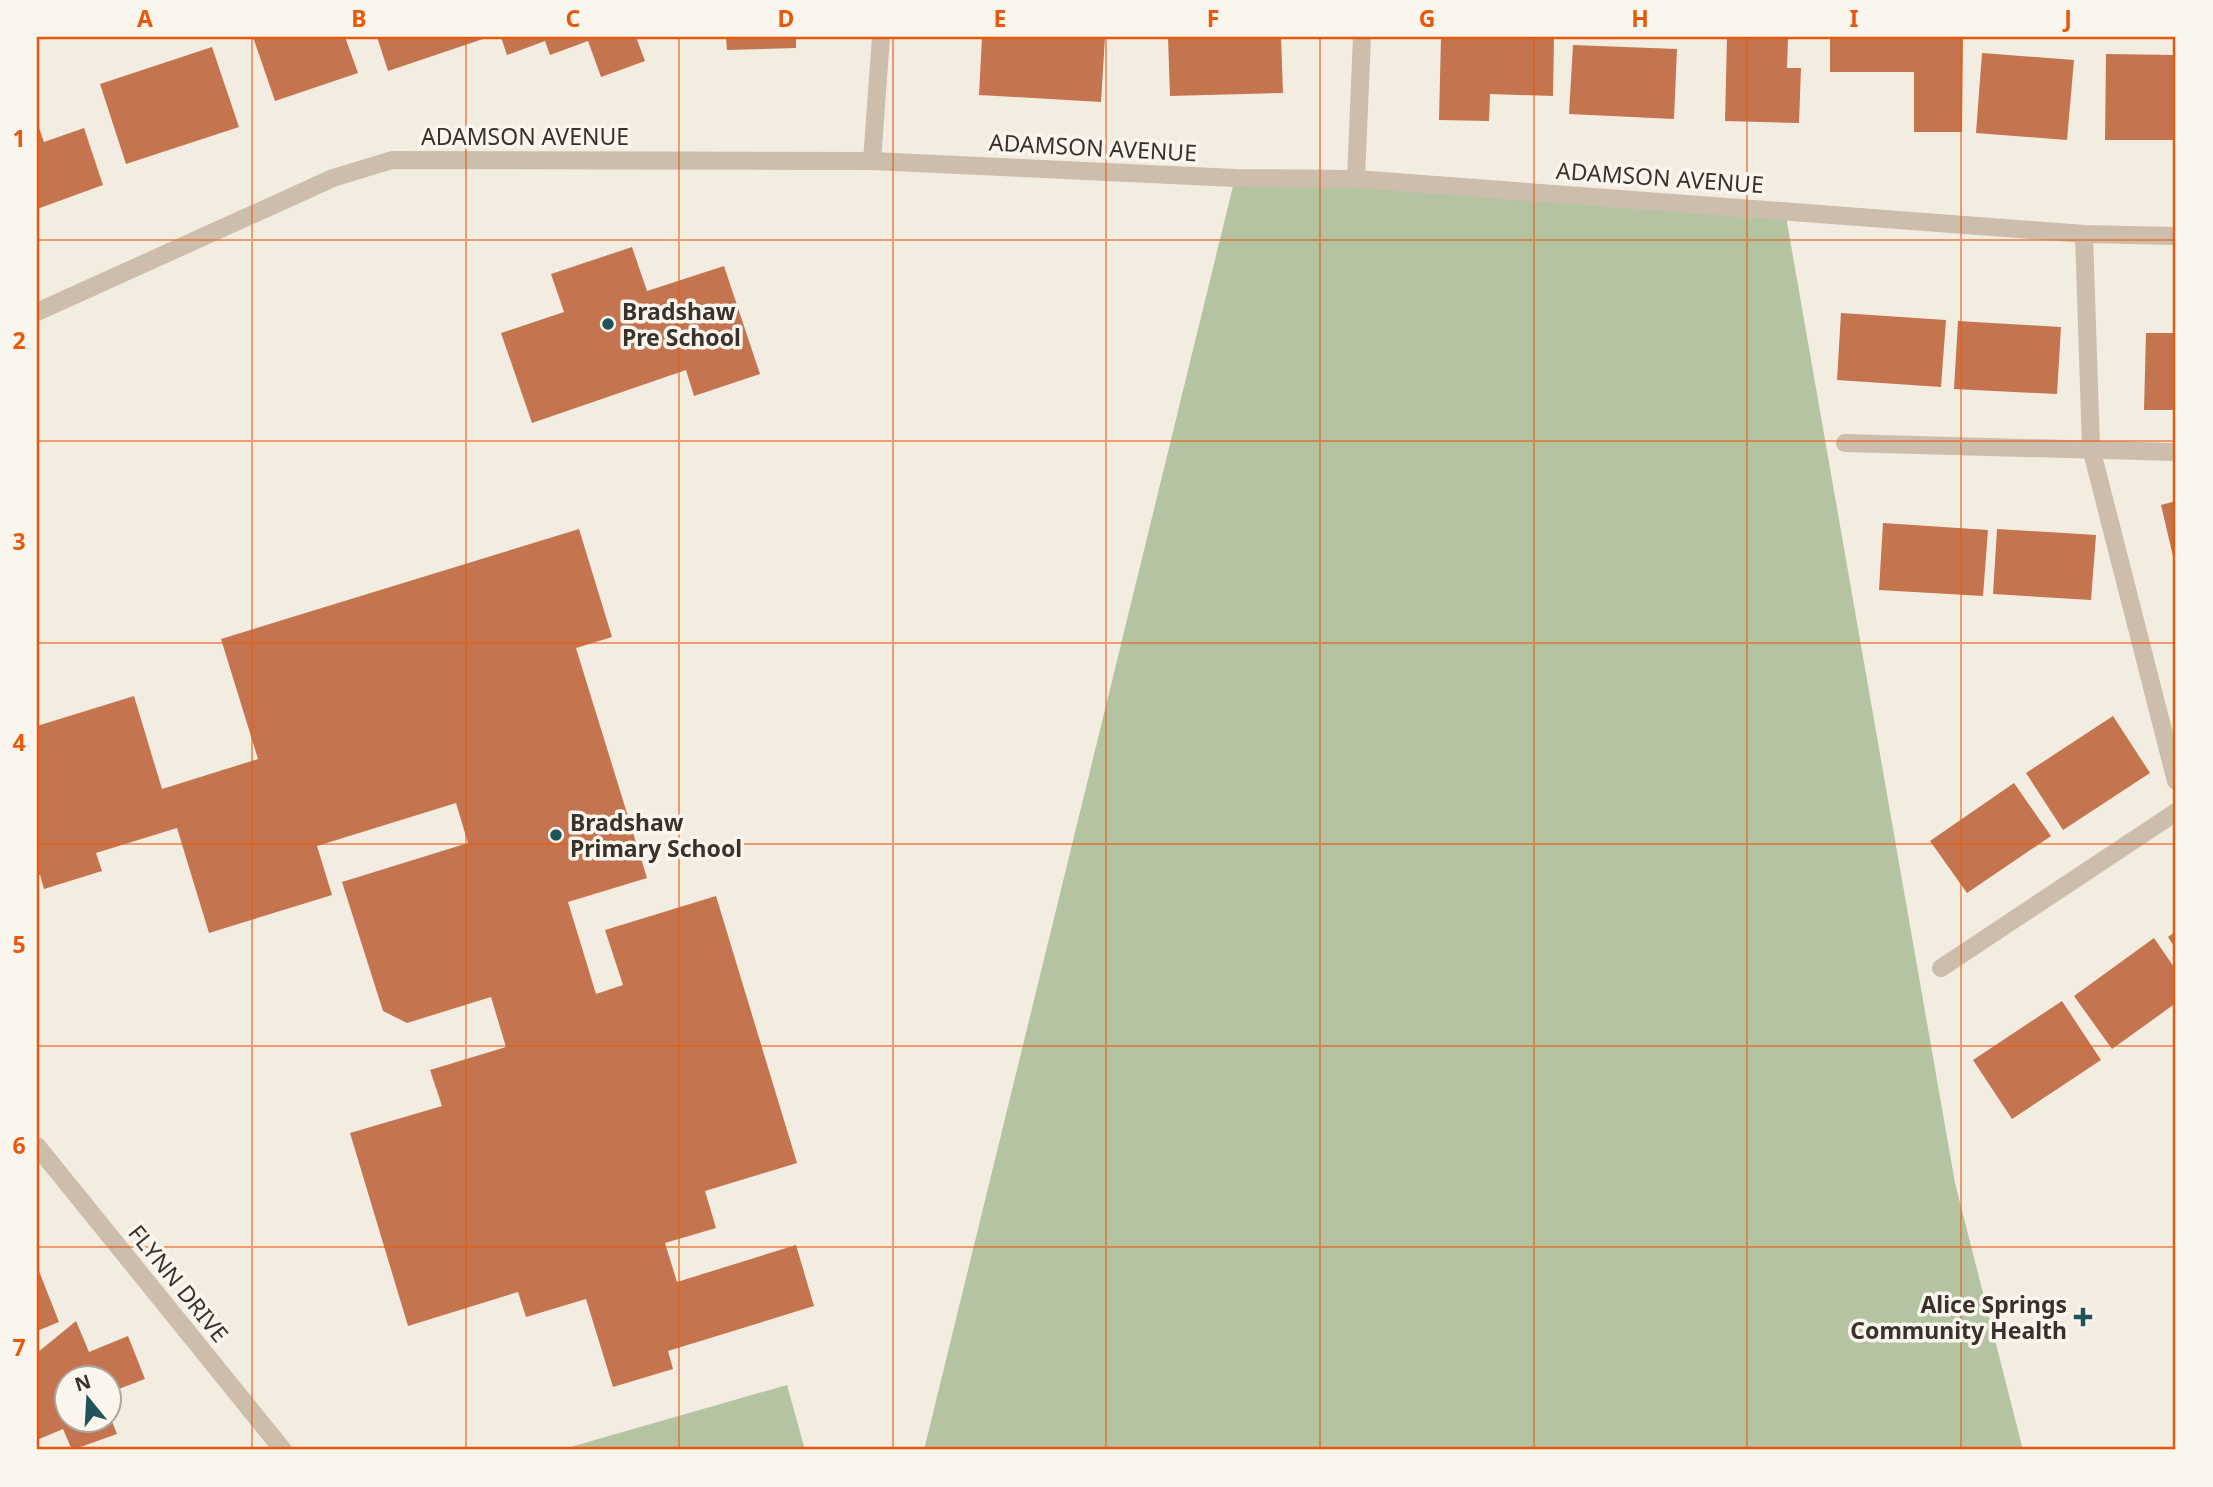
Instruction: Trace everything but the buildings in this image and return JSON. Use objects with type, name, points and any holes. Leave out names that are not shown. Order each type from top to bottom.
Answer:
[{"type":"street","points":[[873,161],[881,37]]},
{"type":"street","points":[[1356,178],[1362,37]]},
{"type":"street","name":"ADAMSON AVENUE","points":[[37,312],[332,178],[392,160],[873,161],[1235,178],[1356,178],[2084,234],[2176,236]]},
{"type":"street","points":[[2084,234],[2091,448],[2176,781]]},
{"type":"street","points":[[1845,443],[2176,452]]},
{"type":"street","points":[[1941,968],[2176,812]]},
{"type":"street","name":"FLYNN DRIVE","points":[[37,1146],[283,1450]]},
{"type":"green space","points":[[1235,178],[1785,211],[1955,1183],[2023,1450],[924,1450]]},
{"type":"green space","points":[[787,1385],[805,1450],[560,1450]]},
{"type":"place","name":"Bradshaw Pre School","points":[[608,324]]},
{"type":"place","name":"Bradshaw Primary School","points":[[556,835]]},
{"type":"place","name":"Alice Springs Community Health","points":[[2083,1317]]}]
